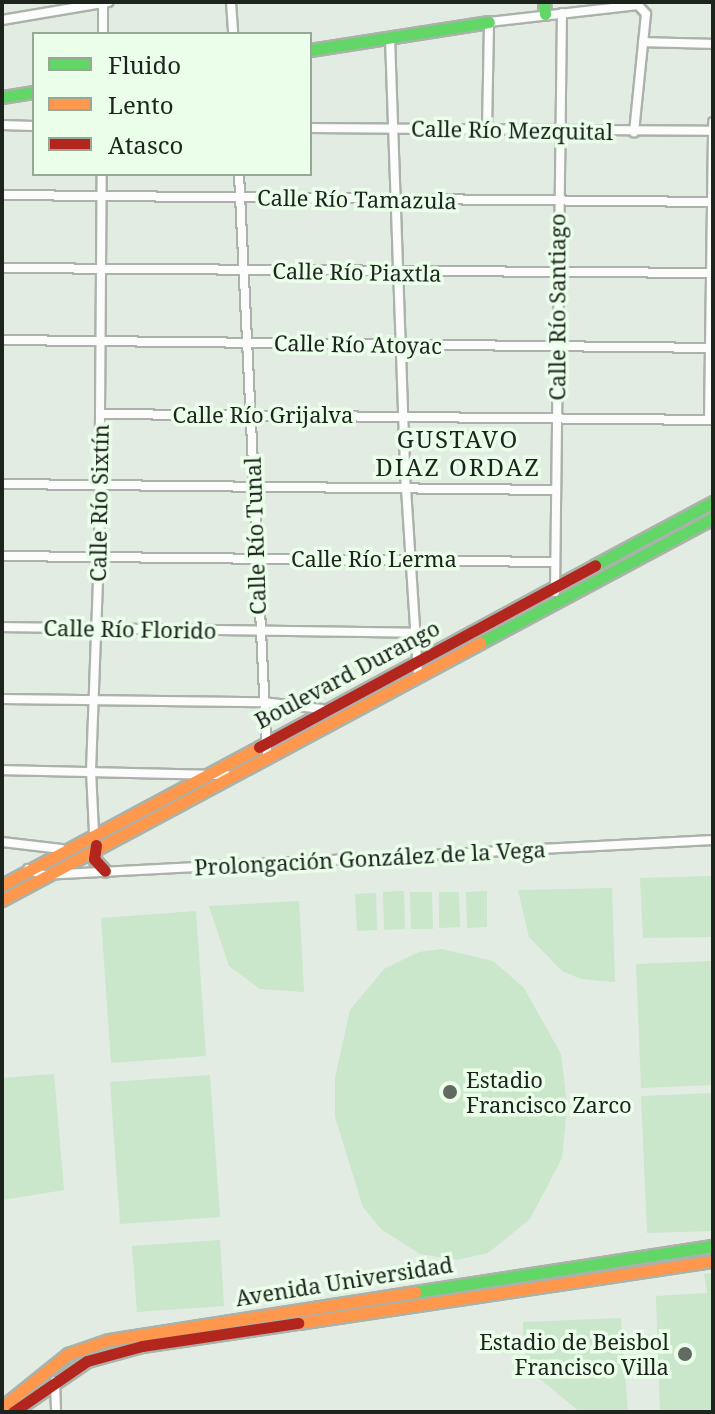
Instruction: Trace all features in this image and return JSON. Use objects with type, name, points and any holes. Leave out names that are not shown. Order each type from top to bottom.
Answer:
[{"type":"street","points":[[2,20],[105,2],[103,32]]},
{"type":"street","points":[[231,2],[233,32]]},
{"type":"street","points":[[312,50],[489,22],[545,8],[562,13],[638,5],[646,14],[634,132]]},
{"type":"street","name":"Calle Río Santiago","points":[[555,601],[555,274],[562,13]]},
{"type":"street","points":[[487,129],[489,22]]},
{"type":"street","points":[[390,38],[409,559],[418,675]]},
{"type":"street","points":[[643,42],[713,44]]},
{"type":"street","points":[[2,97],[32,92]]},
{"type":"street","points":[[711,420],[713,122]]},
{"type":"street","points":[[2,125],[32,126]]},
{"type":"street","name":"Calle Río Mezquital","points":[[312,128],[713,131]]},
{"type":"street","name":"Calle Río Sixtín","points":[[94,832],[91,771],[99,557],[102,176]]},
{"type":"street","name":"Calle Río Tunal","points":[[239,176],[255,488],[258,630],[267,754]]},
{"type":"street","name":"Calle Río Tamazula","points":[[2,195],[712,202]]},
{"type":"street","name":"Calle Río Piaxtla","points":[[2,268],[400,274],[711,273]]},
{"type":"street","name":"Calle Río Atoyac","points":[[2,340],[711,348]]},
{"type":"street","name":"Calle Río Grijalva","points":[[101,414],[404,414],[711,420]]},
{"type":"street","points":[[2,484],[555,490]]},
{"type":"street","name":"Boulevard Durango","points":[[2,885],[202,773],[713,502]]},
{"type":"street","name":"Boulevard Durango","points":[[2,900],[96,845],[713,518]]},
{"type":"street","name":"Calle Río Lerma","points":[[2,556],[554,562]]},
{"type":"street","name":"Calle Río Florido","points":[[2,627],[414,633]]},
{"type":"street","points":[[2,699],[263,702],[322,709]]},
{"type":"street","points":[[2,770],[227,775]]},
{"type":"street","name":"Prolongación González de la Vega","points":[[28,869],[43,875],[713,840]]},
{"type":"street","points":[[2,842],[62,849]]},
{"type":"street","points":[[96,845],[94,859],[105,871]]},
{"type":"street","name":"Avenida Universidad","points":[[2,1407],[68,1354],[109,1340],[713,1246]]},
{"type":"street","name":"Avenida Universidad","points":[[13,1412],[87,1361],[142,1346],[713,1261]]},
{"type":"street","points":[[508,1276],[509,1290]]},
{"type":"street","points":[[55,1381],[56,1412]]},
{"type":"green space","points":[[713,876],[713,937],[643,938],[640,878]]},
{"type":"green space","points":[[612,888],[615,982],[581,979],[562,971],[529,937],[518,890]]},
{"type":"green space","points":[[404,891],[405,929],[384,930],[383,892]]},
{"type":"green space","points":[[487,891],[487,927],[467,928],[466,892]]},
{"type":"green space","points":[[410,892],[432,892],[433,929],[411,929]]},
{"type":"green space","points":[[439,892],[459,892],[460,927],[439,928]]},
{"type":"green space","points":[[376,893],[377,930],[357,931],[355,894]]},
{"type":"green space","points":[[299,901],[304,992],[260,989],[229,966],[209,906]]},
{"type":"green space","points":[[196,911],[206,1056],[111,1063],[101,918]]},
{"type":"green space","name":"Estadio Francisco Zarco","points":[[442,949],[493,961],[524,988],[561,1054],[567,1106],[562,1158],[530,1219],[488,1253],[457,1260],[420,1254],[381,1229],[363,1207],[335,1117],[335,1078],[350,1010],[384,969],[419,952]]},
{"type":"green space","points":[[713,961],[713,1085],[641,1088],[636,964]]},
{"type":"green space","points":[[54,1074],[64,1190],[2,1200],[2,1078]]},
{"type":"green space","points":[[210,1075],[220,1217],[120,1224],[110,1082]]},
{"type":"green space","points":[[713,1093],[713,1231],[647,1233],[641,1096]]},
{"type":"green space","points":[[220,1240],[224,1306],[137,1312],[132,1246]]},
{"type":"green space","name":"Estadio de Beisbol Francisco Villa","points":[[713,1273],[713,1412],[660,1412],[656,1296],[707,1293],[704,1274]]},
{"type":"green space","points":[[621,1318],[628,1412],[580,1412],[535,1375],[523,1350],[523,1322]]},
{"type":"traffic: fast","points":[[544,2],[545,14]]},
{"type":"traffic: fast","points":[[312,50],[489,22]]},
{"type":"traffic: fast","points":[[2,97],[32,92]]},
{"type":"traffic: fast","points":[[595,565],[713,502]]},
{"type":"traffic: fast","points":[[480,643],[713,518]]},
{"type":"traffic: fast","points":[[415,1292],[713,1246]]},
{"type":"traffic: slow","points":[[2,900],[480,643]]},
{"type":"traffic: slow","points":[[2,885],[259,747]]},
{"type":"traffic: slow","points":[[298,1323],[713,1261]]},
{"type":"traffic: slow","points":[[2,1407],[68,1354],[109,1340],[415,1292]]},
{"type":"traffic: jam","points":[[259,747],[595,565]]},
{"type":"traffic: jam","points":[[96,845],[94,859],[105,871]]},
{"type":"traffic: jam","points":[[13,1412],[87,1361],[142,1346],[298,1323]]},
{"type":"place","name":"Estadio Francisco Zarco","points":[[450,1092]]},
{"type":"place","name":"Estadio de Beisbol Francisco Villa","points":[[685,1354]]},
{"type":"district","name":"GUSTAVO DIAZ ORDAZ","points":[[458,453]]}]
